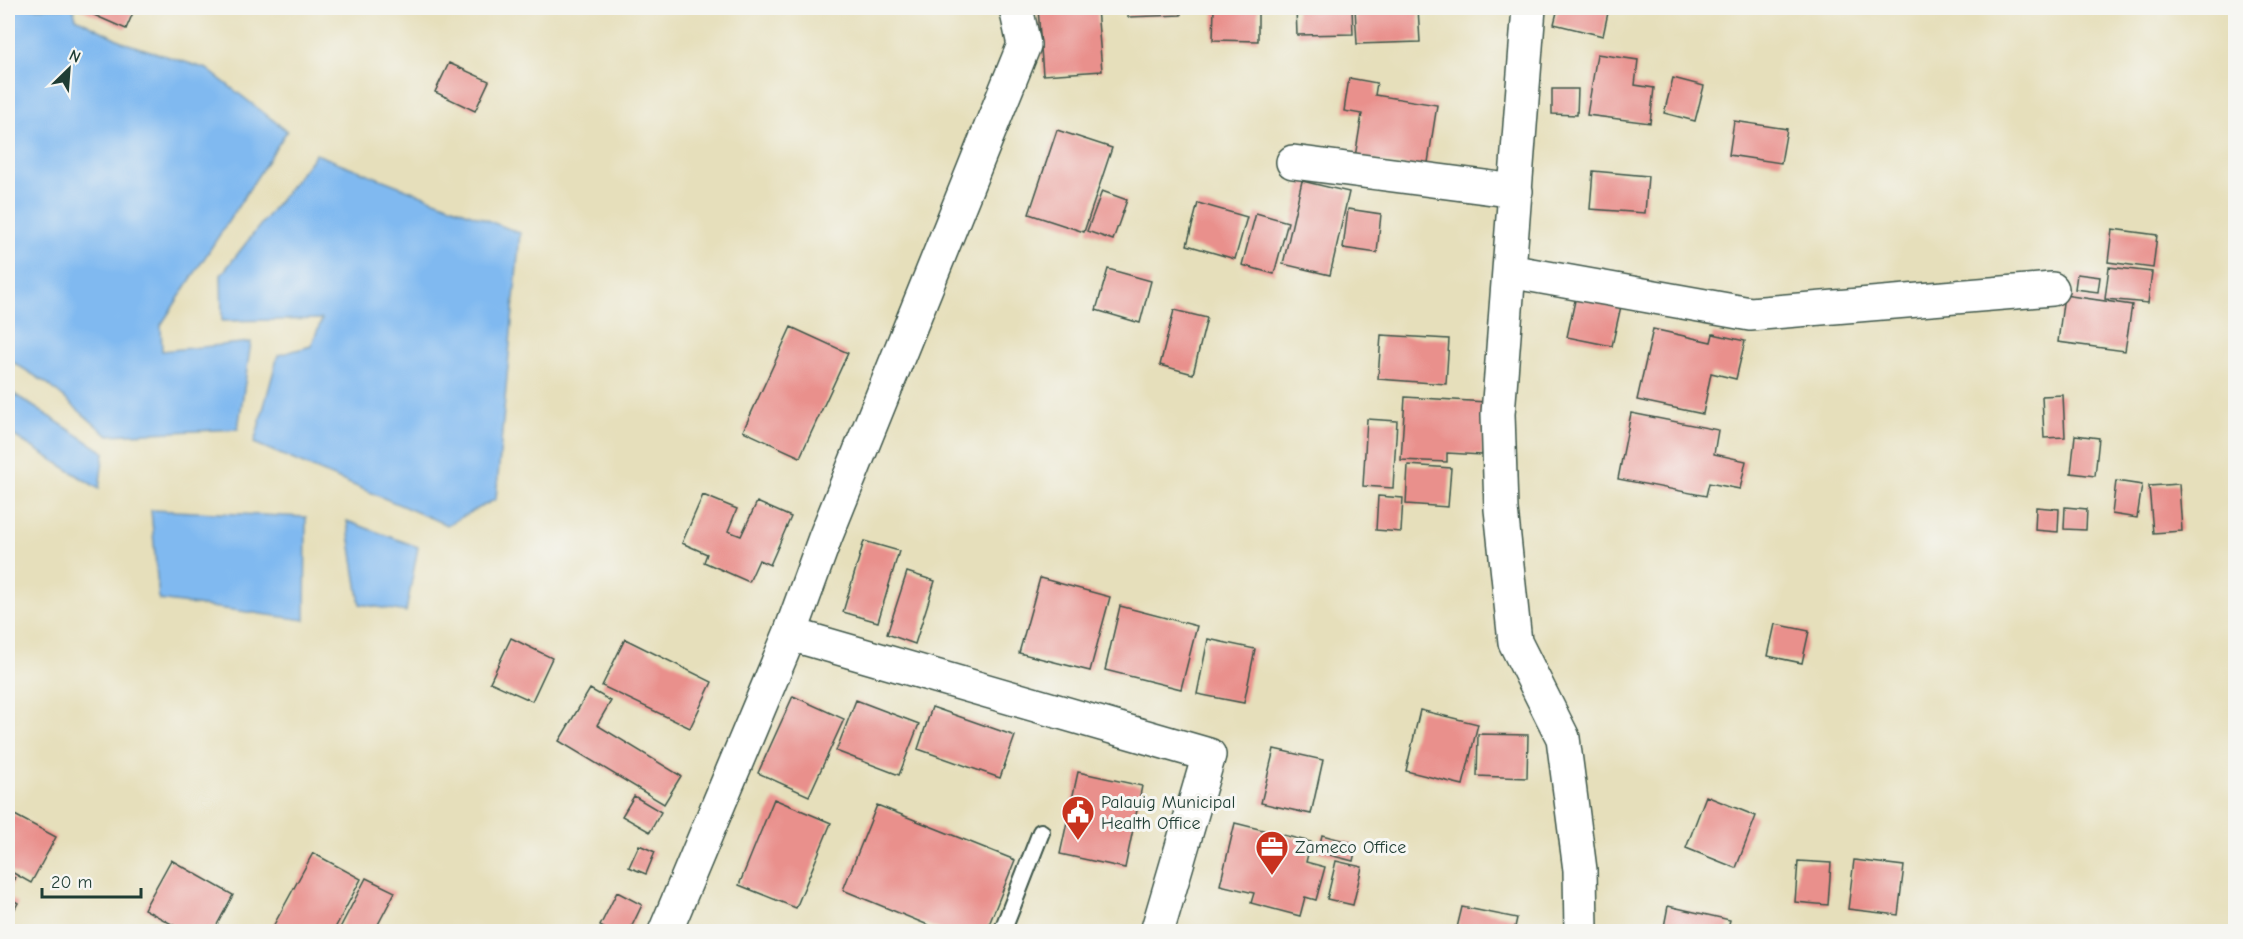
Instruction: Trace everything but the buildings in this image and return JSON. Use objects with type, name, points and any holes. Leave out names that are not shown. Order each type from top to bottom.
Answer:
[{"type":"street","points":[[665,932],[790,634],[825,538],[1024,45],[1016,8]]},
{"type":"street","points":[[1529,8],[1498,414],[1500,509],[1515,642],[1563,738],[1580,870],[1581,932]]},
{"type":"street","points":[[1293,162],[1516,191]]},
{"type":"street","points":[[1509,271],[1750,314],[2052,290]]},
{"type":"street","points":[[790,634],[1209,755],[1157,932]]},
{"type":"lane","points":[[1002,932],[1041,832]]},
{"type":"water","points":[[8,8],[73,8],[76,18],[125,43],[207,69],[287,131],[161,325],[162,351],[251,342],[238,429],[107,435],[48,384],[8,359]]},
{"type":"water","points":[[316,154],[520,233],[496,499],[447,525],[254,443],[278,355],[311,346],[322,319],[222,321],[221,275]]},
{"type":"water","points":[[8,390],[104,452],[99,489],[8,432]]},
{"type":"water","points":[[151,510],[306,517],[305,620],[159,600]]},
{"type":"water","points":[[347,521],[418,547],[406,612],[360,604]]},
{"type":"place","name":"Palauig Municipal Health Office","points":[[1078,841]]},
{"type":"place","name":"Zameco Office","points":[[1272,876]]}]
